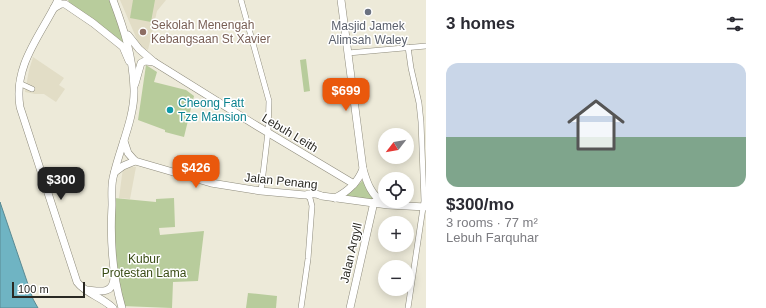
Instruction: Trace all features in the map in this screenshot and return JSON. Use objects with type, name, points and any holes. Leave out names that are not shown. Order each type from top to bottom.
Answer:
[{"type":"main road","points":[[58,0],[29,53],[22,71],[19,83],[20,107],[77,282],[85,290],[113,308]]},
{"type":"main road","points":[[113,0],[130,50],[134,89]]},
{"type":"main road","points":[[341,0],[363,169],[370,190],[378,199]]},
{"type":"main road","points":[[54,8],[61,4],[65,4],[120,45],[125,52],[132,70]]},
{"type":"main road","name":"Lebuh Leith","points":[[125,32],[139,49],[154,62],[354,184]]},
{"type":"main road","points":[[122,308],[112,260],[112,190],[141,63],[147,61],[154,62]]},
{"type":"main road","points":[[115,172],[123,166],[135,161],[128,153],[124,141]]},
{"type":"main road","name":"Jalan Penang","points":[[135,161],[210,183],[262,191],[306,195],[309,193],[335,198],[378,203]]},
{"type":"main road","points":[[335,198],[354,184],[363,169]]},
{"type":"main road","name":"Jalan Argyll","points":[[350,308],[374,202]]},
{"type":"main road","name":"Jalan Penang","points":[[414,206],[425,207]]},
{"type":"main road","points":[[85,290],[108,290],[113,285],[115,274]]},
{"type":"street","points":[[241,0],[268,101],[268,132],[262,191]]},
{"type":"street","points":[[348,53],[426,46]]},
{"type":"street","points":[[408,47],[419,103],[425,207],[408,308]]},
{"type":"street","points":[[19,83],[32,89]]},
{"type":"street","points":[[301,308],[308,259],[312,206],[310,198],[306,195]]},
{"type":"street","points":[[312,206],[315,200],[322,196]]},
{"type":"shaded area","name":"Sekolah Menengah Kebangsaan St Xavier","points":[[120,0],[166,0],[157,11],[148,50],[143,48],[138,42]]},
{"type":"shaded area","points":[[33,57],[64,78],[59,85],[65,89],[56,102],[44,94],[25,92]]},
{"type":"shaded area","points":[[128,167],[136,167],[130,199],[119,198],[123,170]]},
{"type":"green space","points":[[68,0],[110,0],[129,52],[72,8]]},
{"type":"green space","points":[[133,0],[155,0],[151,22],[130,18]]},
{"type":"green space","points":[[306,59],[310,91],[304,92],[300,60]]},
{"type":"green space","points":[[146,65],[157,72],[154,82],[186,90],[194,96],[184,137],[165,132],[165,130],[138,120]]},
{"type":"green space","points":[[363,180],[374,197],[373,200],[345,196],[345,194]]},
{"type":"green space","name":"Kubur Protestan Lama","points":[[114,198],[156,202],[156,199],[174,198],[175,227],[159,228],[160,235],[204,231],[198,281],[173,282],[172,308],[122,306],[114,239]]},
{"type":"green space","points":[[248,293],[277,296],[276,308],[246,308]]},
{"type":"water","points":[[0,202],[33,299],[38,308],[0,308]]},
{"type":"place","name":"Masjid Jamek Alimsah Waley","points":[[368,12]]},
{"type":"place","name":"Sekolah Menengah Kebangsaan St Xavier","points":[[143,32]]},
{"type":"place","name":"Cheong Fatt Tze Mansion","points":[[170,110]]}]
